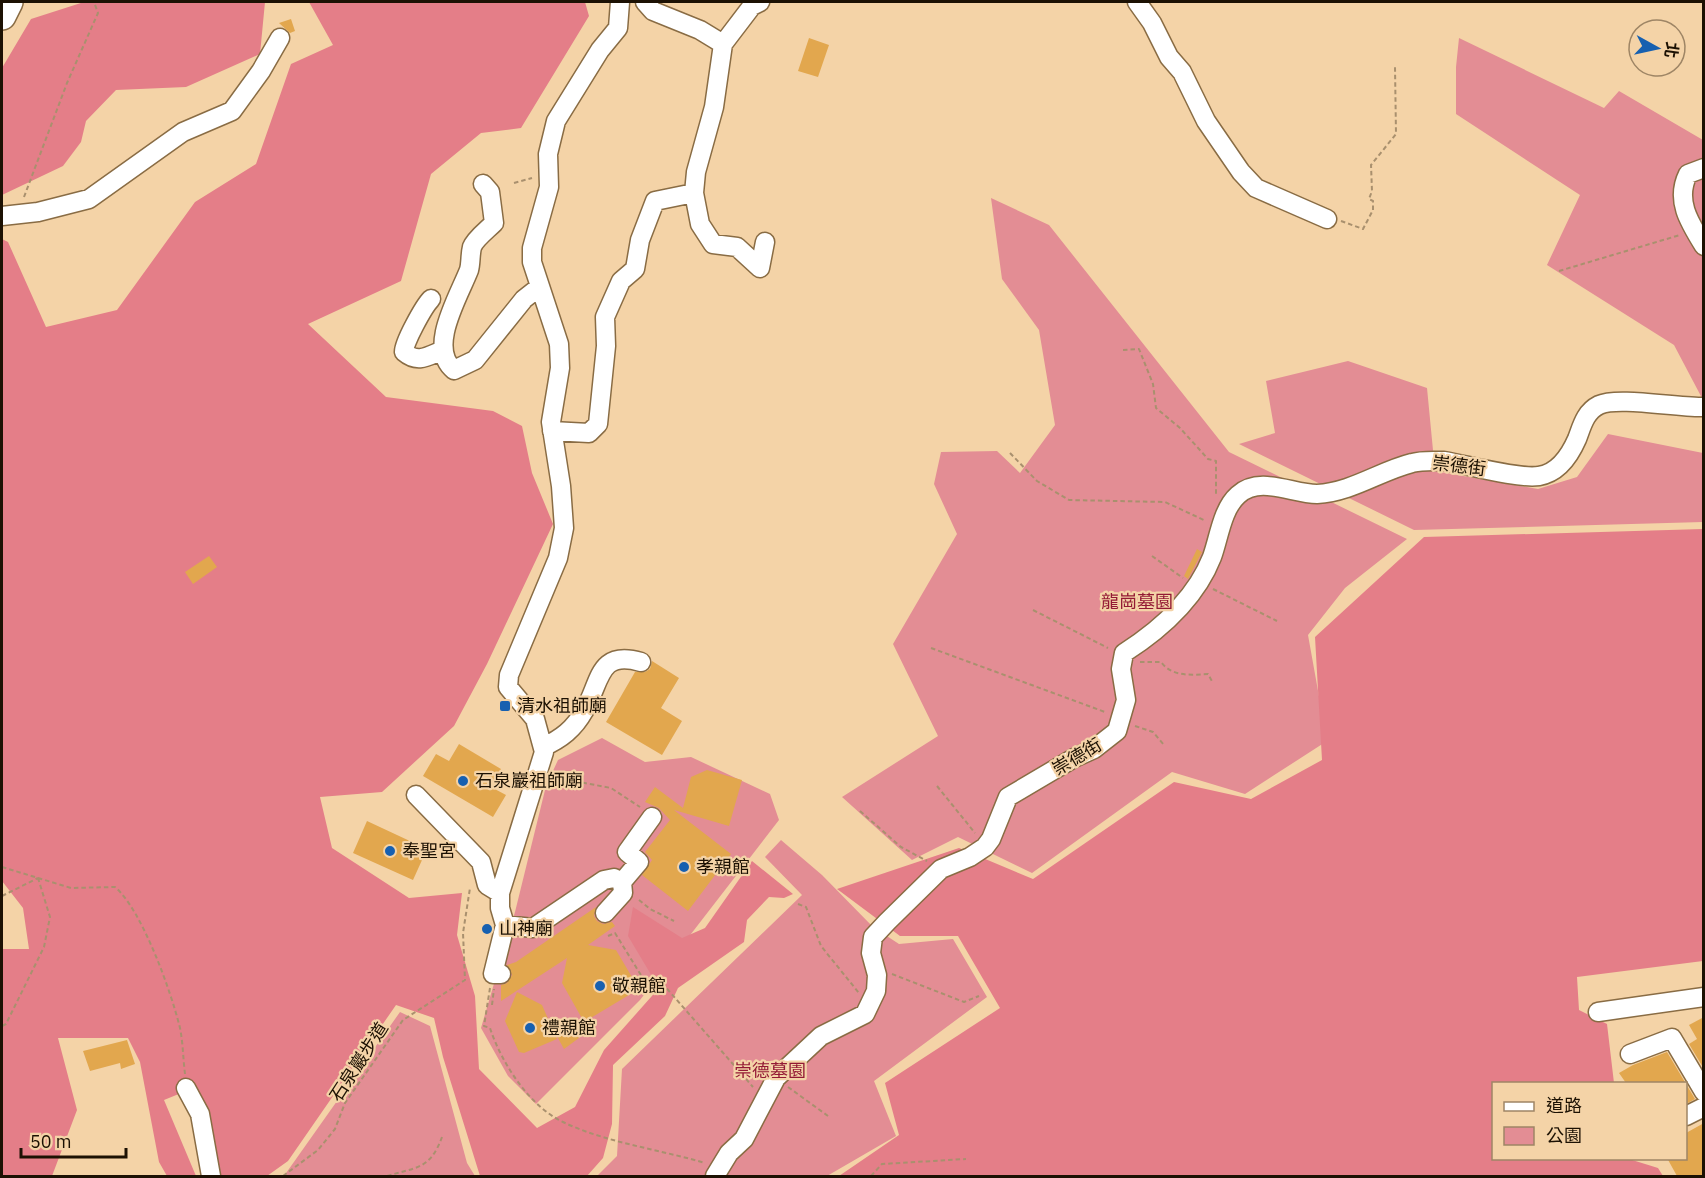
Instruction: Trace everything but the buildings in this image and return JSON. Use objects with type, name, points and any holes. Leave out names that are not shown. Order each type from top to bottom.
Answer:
[{"type":"highway","points":[[2,15],[9,2]]},
{"type":"street","points":[[493,889],[539,774],[543,747],[535,719],[508,687],[513,662],[558,558],[564,528],[561,486],[552,431],[552,405],[560,368],[559,344],[538,288],[532,262],[532,248],[549,187],[548,154],[556,121],[600,50],[618,28],[620,2]]},
{"type":"street","points":[[645,2],[652,11],[700,30],[723,44]]},
{"type":"street","points":[[759,2],[752,6],[723,44],[714,107],[706,128],[694,194],[700,224],[712,244],[737,247],[760,268],[765,242]]},
{"type":"street","points":[[1137,2],[1152,23],[1169,57],[1182,72],[1206,121],[1241,172],[1256,188],[1327,219]]},
{"type":"street","points":[[9,215],[38,213],[89,199],[183,132],[232,111],[261,71],[280,38]]},
{"type":"street","points":[[1699,238],[1682,204],[1681,188],[1688,174],[1704,168]]},
{"type":"street","points":[[483,184],[490,192],[494,223],[472,246],[470,267],[446,327],[443,350],[448,364],[454,370],[475,360],[524,299],[538,288]]},
{"type":"street","points":[[552,431],[589,433],[598,424],[606,346],[605,317],[612,300],[621,281],[635,269],[640,240],[655,201],[694,194]]},
{"type":"street","points":[[431,298],[420,311],[417,325],[404,345],[404,352],[412,359],[421,360],[443,350]]},
{"type":"street","name":"崇德街","points":[[1117,651],[1151,636],[1198,583],[1229,508],[1238,495],[1251,487],[1265,486],[1317,494],[1340,490],[1413,462],[1444,460],[1539,476],[1556,469],[1569,454],[1585,417],[1598,406],[1614,401],[1666,407],[1704,407]]},
{"type":"street","points":[[1117,651],[1129,723]]},
{"type":"street","points":[[543,747],[564,737],[585,711],[597,681],[608,663],[624,657],[641,662]]},
{"type":"street","name":"崇德街","points":[[985,847],[991,839],[1008,797],[1074,758],[1094,749],[1129,723]]},
{"type":"street","points":[[416,795],[481,861],[493,889],[505,925],[494,975],[495,982]]},
{"type":"street","points":[[605,914],[623,894],[622,882],[639,862],[627,852],[652,817]]},
{"type":"street","points":[[711,1170],[744,1139],[776,1078],[820,1036],[855,1021],[865,1014],[873,1002],[877,975],[871,952],[873,937],[941,869],[970,857],[985,847]]},
{"type":"street","points":[[505,925],[533,928],[604,880],[614,878],[622,882]]},
{"type":"street","points":[[1598,1012],[1704,997]]},
{"type":"street","points":[[1630,1054],[1672,1038],[1704,1092]]},
{"type":"street","points":[[186,1088],[200,1114],[211,1176]]},
{"type":"street","points":[[1687,1116],[1704,1107]]},
{"type":"path","points":[[9,215],[98,13],[94,2]]},
{"type":"path","points":[[1327,219],[1340,224],[1342,220],[1363,230],[1373,210],[1373,201],[1369,199],[1372,190],[1371,165],[1396,134],[1395,67]]},
{"type":"path","points":[[1559,271],[1699,238]]},
{"type":"path","points":[[1124,350],[1139,349],[1153,384],[1156,408],[1180,428],[1208,459],[1216,461],[1216,496]]},
{"type":"path","points":[[1010,453],[1037,481],[1068,500],[1165,502],[1211,523]]},
{"type":"path","points":[[1152,556],[1198,583],[1277,621]]},
{"type":"path","points":[[1033,610],[1137,662],[1161,662],[1165,668],[1183,675],[1208,674],[1213,683]]},
{"type":"path","points":[[931,648],[1153,732],[1164,745]]},
{"type":"path","points":[[539,774],[611,788],[652,817]]},
{"type":"path","points":[[937,786],[957,807],[985,847]]},
{"type":"path","points":[[860,811],[902,847],[941,869]]},
{"type":"path","points":[[2,867],[71,888],[115,887],[124,894],[146,933],[179,1026],[186,1088]]},
{"type":"path","points":[[2,896],[38,878]]},
{"type":"path","points":[[2,1026],[6,1024],[44,947],[50,917],[38,878]]},
{"type":"path","name":"石泉巖步道","points":[[284,1176],[318,1150],[335,1129],[345,1103],[403,1020],[465,980],[463,933],[471,883],[493,889]]},
{"type":"path","points":[[634,896],[650,909],[674,921]]},
{"type":"path","points":[[798,904],[806,907],[821,946],[830,955],[845,979],[865,999],[873,1002]]},
{"type":"path","points":[[608,936],[615,933],[652,993]]},
{"type":"path","points":[[877,975],[889,973],[964,1002],[979,996]]},
{"type":"path","points":[[492,1005],[495,982]]},
{"type":"path","points":[[495,982],[484,1026],[490,1028],[516,1078],[543,1109],[562,1121],[644,1149],[667,1152],[711,1170]]},
{"type":"path","points":[[662,983],[764,1099]]},
{"type":"path","points":[[776,1078],[828,1116]]},
{"type":"path","points":[[387,1176],[400,1175],[422,1166],[436,1154],[442,1137]]},
{"type":"path","points":[[872,1176],[882,1164],[966,1159]]},
{"type":"green space","points":[[1459,38],[1604,108],[1619,91],[1703,140],[1703,400],[1674,345],[1547,265],[1580,195],[1456,114],[1456,67]]},
{"type":"green space","name":"龍崗墓園","points":[[991,198],[1049,225],[1229,452],[1407,539],[1345,588],[1308,635],[1327,741],[1245,794],[1172,772],[1032,873],[958,837],[912,860],[842,797],[938,736],[893,644],[957,534],[934,484],[941,452],[997,451],[1020,473],[1055,425],[1039,330],[1002,279]]},
{"type":"green space","points":[[1348,361],[1427,388],[1435,471],[1538,489],[1577,477],[1608,434],[1703,453],[1703,522],[1414,530],[1239,444],[1275,433],[1266,381]]},
{"type":"green space","points":[[602,738],[645,762],[691,757],[770,794],[779,820],[640,1000],[536,1104],[508,1076],[481,1028],[515,912],[546,786],[558,760]]},
{"type":"green space","name":"崇德墓園","points":[[781,840],[822,875],[873,927],[899,944],[953,939],[987,997],[874,1081],[896,1136],[827,1176],[597,1176],[617,1156],[622,1069],[802,895],[765,857]]},
{"type":"green space","points":[[400,1012],[430,1026],[467,1163],[475,1176],[284,1176]]},
{"type":"shaded area","points":[[84,2],[265,2],[260,54],[186,87],[116,90],[86,121],[81,142],[63,166],[2,195],[2,68],[31,19]]},
{"type":"shaded area","points":[[309,2],[585,2],[589,16],[521,128],[481,133],[431,174],[401,281],[308,324],[386,397],[493,411],[522,426],[532,473],[553,524],[487,664],[454,726],[382,792],[320,797],[332,848],[409,898],[462,893],[457,935],[475,996],[479,1069],[537,1128],[575,1107],[604,1050],[659,988],[628,936],[633,907],[682,938],[705,928],[752,861],[793,894],[784,898],[769,897],[747,920],[744,942],[678,988],[665,1016],[613,1065],[612,1124],[603,1158],[587,1176],[480,1176],[443,1057],[434,1018],[396,1005],[288,1161],[267,1176],[216,1176],[191,1089],[164,1100],[196,1176],[167,1176],[159,1162],[140,1062],[128,1038],[58,1038],[77,1110],[52,1176],[2,1176],[2,949],[29,949],[23,908],[2,881],[2,239],[8,242],[46,327],[117,310],[195,202],[256,164],[291,64],[333,45]]},
{"type":"shaded area","points":[[1703,529],[1703,961],[1577,977],[1579,1010],[1607,1024],[1614,1082],[1492,1082],[1492,1160],[1632,1160],[1658,1168],[1663,1176],[839,1176],[899,1135],[885,1083],[1000,1008],[958,936],[900,936],[837,889],[959,848],[1033,879],[1174,782],[1251,799],[1322,760],[1315,637],[1424,537]]},
{"type":"place","name":"清水祖師廟","points":[[505,706]]},
{"type":"place","name":"石泉巖祖師廟","points":[[463,781]]},
{"type":"place","name":"奉聖宮","points":[[390,851]]},
{"type":"place","name":"孝親館","points":[[684,867]]},
{"type":"place","name":"山神廟","points":[[487,929]]},
{"type":"place","name":"敬親館","points":[[600,986]]},
{"type":"place","name":"禮親館","points":[[530,1028]]}]
